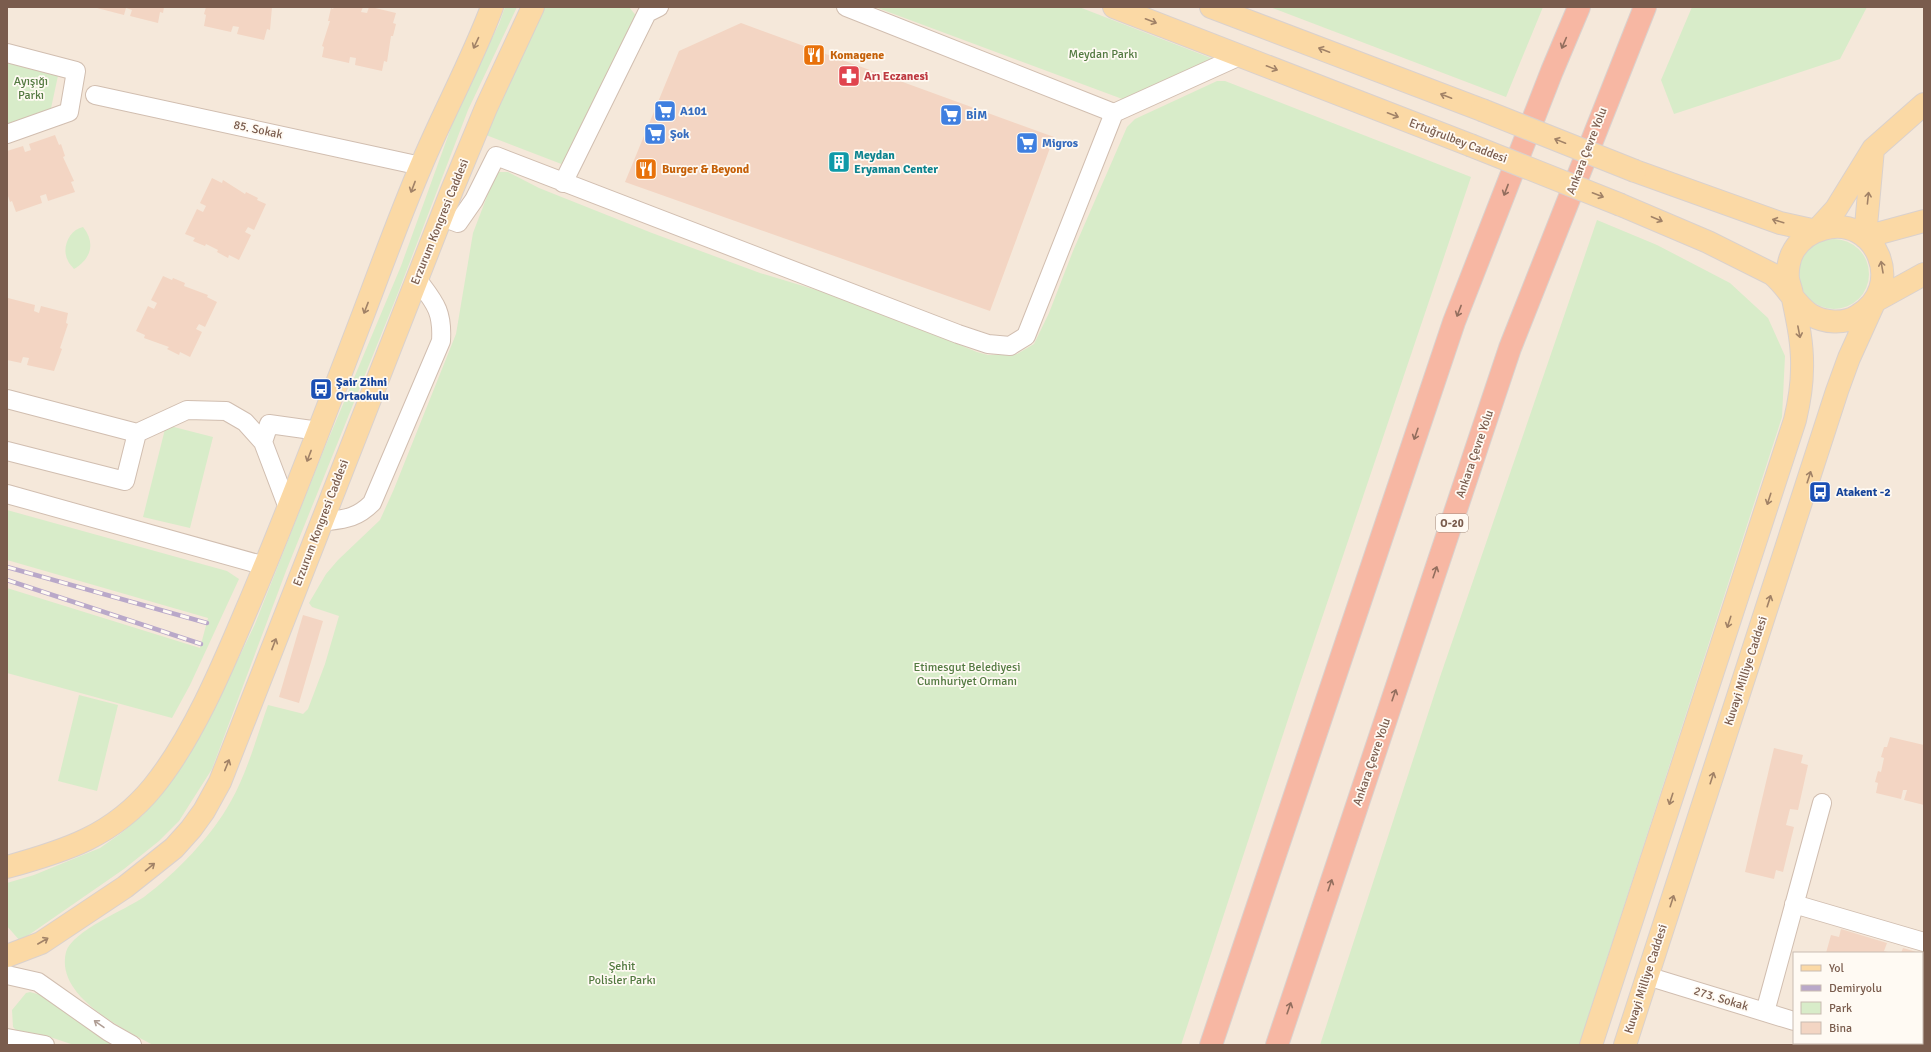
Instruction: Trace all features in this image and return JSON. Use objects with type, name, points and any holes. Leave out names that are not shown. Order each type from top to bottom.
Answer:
[{"type":"highway","points":[[1210,1045],[1454,322],[1579,7]]},
{"type":"highway","name":"Ankara Çevre Yolu","points":[[1277,1045],[1510,348],[1645,7]]},
{"type":"main road","points":[[7,867],[54,854],[83,842],[108,829],[125,816],[153,787],[165,771],[197,718],[224,662],[265,566],[421,166],[492,7]]},
{"type":"main road","name":"Erzurum Kongresi Caddesi","points":[[7,956],[41,943],[126,887],[174,848],[204,811],[220,782],[417,279],[486,108],[533,7]]},
{"type":"main road","name":"Ertuğrulbey Caddesi","points":[[1114,7],[1470,145],[1680,229],[1756,265],[1780,280],[1800,306],[1811,315],[1824,321],[1839,322],[1853,319],[1866,311],[1875,301],[1881,288],[1883,274],[1881,260],[1875,247],[1864,236],[1853,230],[1841,227],[1828,227],[1816,231],[1803,239],[1794,250],[1789,264],[1788,279],[1792,294]]},
{"type":"main road","name":"Ertuğrulbey Caddesi","points":[[1216,8],[1482,110],[1635,171],[1780,222],[1816,231]]},
{"type":"main road","points":[[1816,231],[1836,209],[1873,149],[1924,104]]},
{"type":"main road","points":[[1873,149],[1864,236],[1924,221]]},
{"type":"main road","name":"Ertuğrulbey Caddesi","points":[[1875,301],[1924,274]]},
{"type":"main road","points":[[1591,1045],[1795,420],[1801,394],[1802,369],[1800,341],[1792,294]]},
{"type":"main road","name":"Kuvayi Milliye Caddesi","points":[[1625,1045],[1837,391],[1849,358],[1875,301]]},
{"type":"street","points":[[846,7],[1114,113]]},
{"type":"street","points":[[563,183],[650,9]]},
{"type":"street","points":[[7,53],[76,70],[68,112],[7,134]]},
{"type":"street","points":[[442,217],[458,223],[474,200],[496,156],[958,334],[988,344],[1010,346],[1026,336],[1114,113],[1240,56]]},
{"type":"street","name":"85. Sokak","points":[[95,95],[421,166]]},
{"type":"street","points":[[322,522],[347,519],[361,514],[372,503],[441,340],[442,323],[437,306],[417,279]]},
{"type":"street","points":[[7,400],[137,433],[187,410],[226,411],[245,422],[263,442],[288,508]]},
{"type":"street","points":[[263,442],[269,424],[319,430]]},
{"type":"street","points":[[7,451],[125,481],[137,433]]},
{"type":"street","points":[[7,494],[265,566]]},
{"type":"street","points":[[1765,1012],[1822,803]]},
{"type":"street","points":[[1794,904],[1924,942]]},
{"type":"street","points":[[7,975],[38,982],[109,1032],[132,1045]]},
{"type":"street","name":"273. Sokak","points":[[1647,976],[1793,1021]]},
{"type":"street","points":[[7,1038],[45,1045]]},
{"type":"shaded area","points":[[7,7],[1924,7],[1924,1045],[7,1045]]},
{"type":"green space","points":[[505,7],[517,7],[468,110],[398,293],[286,571],[212,769],[179,821],[159,841],[124,869],[20,941],[7,926],[7,883],[34,875],[100,848],[143,815],[163,792],[218,701],[255,624],[323,452],[401,266],[452,125],[472,79],[499,24]]},
{"type":"green space","points":[[544,7],[629,7],[638,18],[564,165],[486,135]]},
{"type":"green space","name":"Meydan Parkı","points":[[875,7],[1079,7],[1216,60],[1125,100]]},
{"type":"green space","points":[[1270,7],[1543,7],[1506,97]]},
{"type":"green space","points":[[1692,7],[1867,7],[1840,59],[1674,114],[1661,80]]},
{"type":"green space","name":"Ayışığı Parkı","points":[[7,58],[59,71],[50,113],[7,129]]},
{"type":"green space","name":"Etimesgut Belediyesi Cumhuriyet Ormanı","points":[[1217,81],[1225,81],[1471,177],[1297,692],[1181,1045],[153,1045],[109,1020],[94,1009],[81,996],[71,983],[65,968],[66,952],[70,944],[88,929],[144,897],[181,865],[204,840],[223,814],[237,790],[268,705],[303,714],[308,709],[325,664],[339,616],[312,607],[309,603],[326,574],[338,560],[380,520],[394,489],[456,334],[473,233],[494,178],[499,172],[508,172],[539,188],[652,233],[760,273],[856,302],[977,352],[988,355],[1017,354],[1034,344],[1049,313],[1073,251],[1127,127],[1135,119]]},
{"type":"green space","points":[[1597,220],[1657,245],[1730,283],[1768,318],[1785,356],[1782,417],[1579,1045],[1320,1045],[1440,677]]},
{"type":"green space","points":[[83,227],[89,239],[90,250],[88,256],[74,269],[68,262],[66,256],[66,245],[70,236],[78,229]]},
{"type":"green space","points":[[1834,239],[1847,242],[1859,249],[1866,261],[1869,274],[1866,287],[1859,299],[1847,306],[1834,309],[1821,306],[1809,299],[1802,287],[1799,274],[1802,261],[1809,249],[1821,242]]},
{"type":"green space","points":[[166,425],[213,437],[190,528],[143,517]]},
{"type":"green space","points":[[7,510],[227,571],[239,579],[190,685],[172,718],[7,673],[7,588],[200,648],[208,618],[7,560]]},
{"type":"green space","points":[[79,695],[118,705],[97,791],[58,781]]},
{"type":"green space","points":[[30,992],[41,995],[113,1045],[74,1045],[50,1037],[16,1030],[13,1027],[12,1010],[26,993]]},
{"type":"building","points":[[164,7],[163,13],[160,12],[158,23],[130,16],[132,10],[126,8],[124,15],[97,8]]},
{"type":"building","points":[[206,7],[272,7],[270,30],[267,29],[264,40],[237,34],[239,27],[233,26],[231,32],[204,26],[206,15],[204,14]]},
{"type":"building","points":[[334,7],[363,7],[361,12],[367,13],[369,7],[371,7],[396,13],[393,23],[396,24],[393,36],[391,36],[387,62],[384,61],[382,71],[355,65],[356,58],[350,57],[349,63],[322,57],[324,47],[322,46],[330,21],[328,21],[331,8],[333,9]]},
{"type":"building","name":"Meydan Eryaman Center","points":[[741,23],[1054,137],[990,311],[625,182],[679,51]]},
{"type":"building","points":[[55,135],[59,145],[61,144],[65,156],[63,157],[74,181],[71,182],[75,192],[48,201],[46,194],[40,196],[42,203],[16,212],[7,193],[7,151],[23,146],[25,152],[31,150],[29,144]]},
{"type":"building","points":[[212,178],[222,183],[223,180],[245,194],[246,192],[258,198],[257,200],[266,204],[254,230],[248,227],[245,232],[251,235],[239,260],[229,255],[228,258],[217,252],[218,250],[206,244],[205,246],[193,241],[195,238],[185,234],[197,209],[203,212],[206,206],[200,203]]},
{"type":"building","points":[[163,276],[185,283],[184,286],[208,295],[207,297],[217,302],[205,327],[199,324],[196,329],[202,332],[190,357],[180,352],[179,355],[167,349],[169,347],[144,338],[145,335],[136,331],[148,306],[154,309],[157,303],[151,300]]},
{"type":"building","points":[[8,298],[35,305],[34,311],[39,313],[41,306],[68,313],[66,323],[68,324],[60,348],[62,349],[54,371],[27,365],[29,358],[23,357],[21,363],[7,360]]},
{"type":"building","points":[[303,615],[323,621],[299,703],[279,697]]},
{"type":"building","points":[[1890,737],[1924,745],[1924,805],[1904,800],[1907,790],[1903,790],[1901,799],[1876,793],[1878,783],[1875,782],[1878,771],[1881,772],[1884,758],[1881,757],[1884,747],[1887,747]]},
{"type":"building","points":[[1774,748],[1803,755],[1801,763],[1808,765],[1798,810],[1790,809],[1786,825],[1794,827],[1783,872],[1776,870],[1774,879],[1745,872]]},
{"type":"building","points":[[1841,929],[1887,943],[1884,951],[1888,952],[1826,952],[1831,935],[1839,937]]},
{"type":"building","points":[[1903,948],[1917,952],[1901,952]]},
{"type":"building","points":[[1923,954],[1924,954],[1923,993]]},
{"type":"railway","points":[[7,567],[207,623]]},
{"type":"railway","points":[[7,580],[201,644]]},
{"type":"place","name":"Komagene","points":[[814,55]]},
{"type":"place","name":"Arı Eczanesi","points":[[849,76]]},
{"type":"place","name":"A101","points":[[665,111]]},
{"type":"place","name":"BİM","points":[[951,115]]},
{"type":"place","name":"Şok","points":[[655,134]]},
{"type":"place","name":"Migros","points":[[1027,143]]},
{"type":"place","name":"Meydan Eryaman Center","points":[[839,162]]},
{"type":"place","name":"Burger & Beyond","points":[[646,169]]},
{"type":"place","name":"Şair Zihni Ortaokulu","points":[[321,389]]},
{"type":"place","name":"Atakent -2","points":[[1820,492]]},
{"type":"park label","name":"Şehit Polisler Parkı","points":[[622,973]]}]
